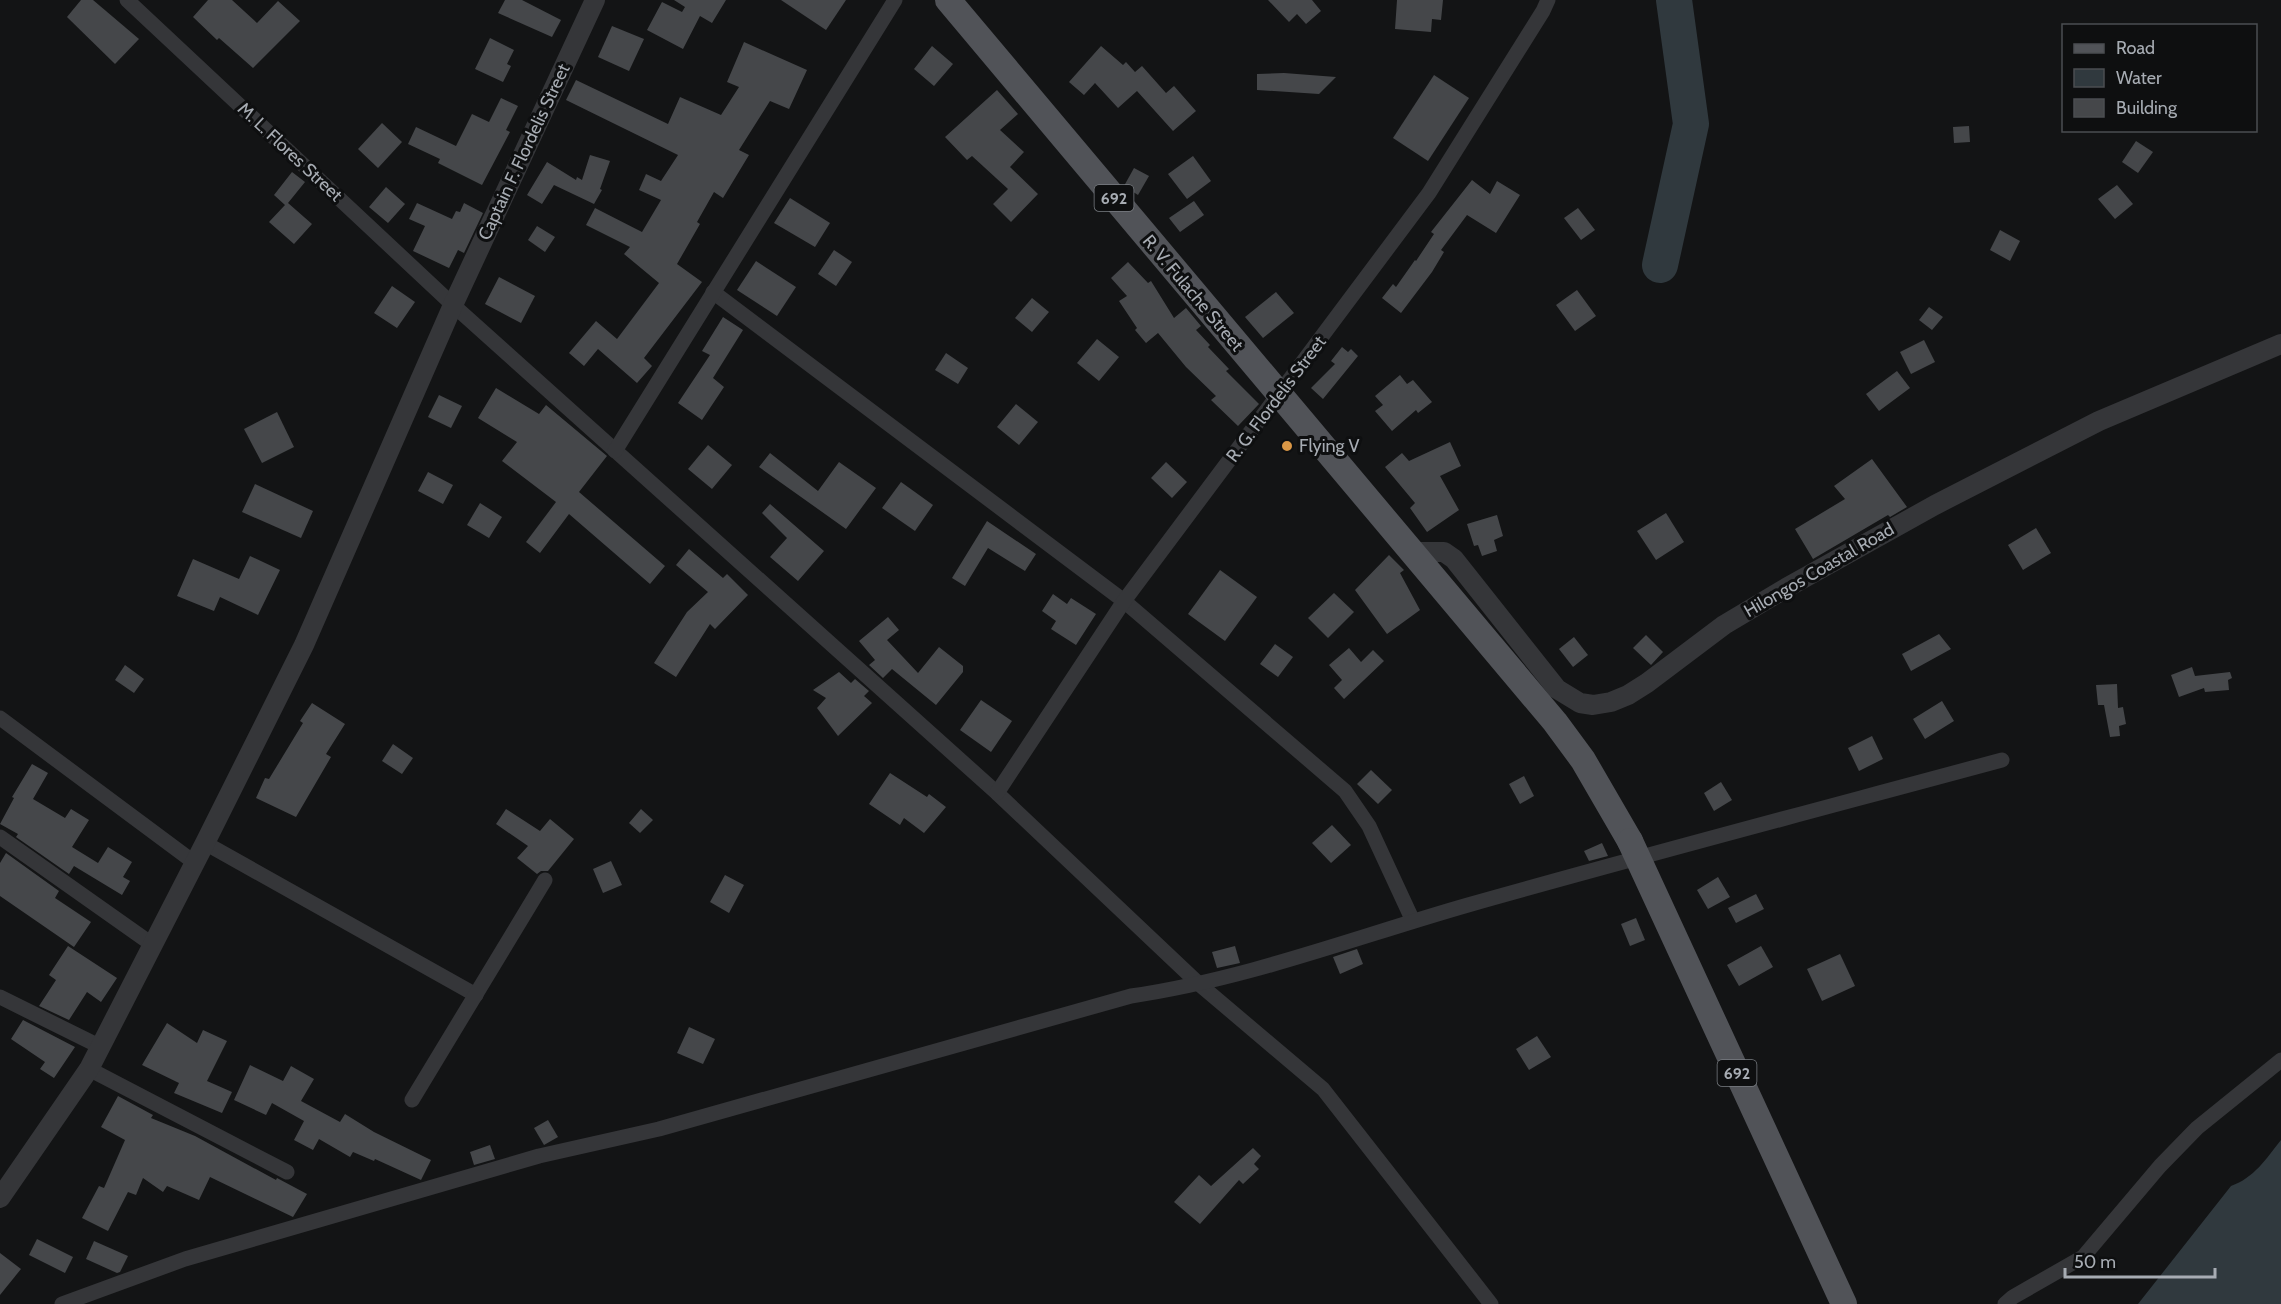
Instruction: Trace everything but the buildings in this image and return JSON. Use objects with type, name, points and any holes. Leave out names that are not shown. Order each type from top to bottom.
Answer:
[{"type":"main road","name":"R. V. Fulache Street","points":[[948,0],[1414,554]]},
{"type":"main road","name":"692","points":[[1414,554],[1555,722],[1583,760],[1630,841],[1844,1304]]},
{"type":"street","name":"M. L. Flores Street","points":[[127,0],[453,304],[997,793],[1198,984],[1323,1089],[1491,1304]]},
{"type":"street","name":"Captain F. Flordelis Street","points":[[0,1198],[89,1069],[206,843],[303,645],[453,304],[595,0]]},
{"type":"street","points":[[615,451],[895,0]]},
{"type":"street","name":"R. G. Flordelis Street","points":[[997,793],[1124,601],[1429,193],[1544,11],[1548,0]]},
{"type":"street","points":[[713,292],[1124,601],[1345,791],[1369,826],[1413,921]]},
{"type":"street","name":"Hilongos Coastal Road","points":[[1414,554],[1444,552],[1454,559],[1546,676],[1568,697],[1580,703],[1593,705],[1611,702],[1647,683],[1724,625],[1850,550],[2099,421],[2281,344]]},
{"type":"street","points":[[0,718],[195,863]]},
{"type":"street","points":[[62,1304],[185,1259],[539,1156],[659,1129],[1131,996],[1198,984],[1268,967],[1413,921],[1578,874],[2002,760]]},
{"type":"street","points":[[0,837],[153,945]]},
{"type":"street","points":[[206,843],[476,995]]},
{"type":"street","points":[[412,1100],[545,880]]},
{"type":"street","points":[[0,997],[101,1047]]},
{"type":"street","points":[[2005,1304],[2013,1297],[2084,1257],[2160,1166],[2197,1128],[2281,1060]]},
{"type":"street","points":[[89,1069],[287,1172]]},
{"type":"water","points":[[2281,1140],[2281,1304],[2138,1304],[2231,1186],[2253,1173]]},
{"type":"waterway","points":[[1660,265],[1691,124],[1674,0]]},
{"type":"place","name":"Flying V","points":[[1287,446]]}]
